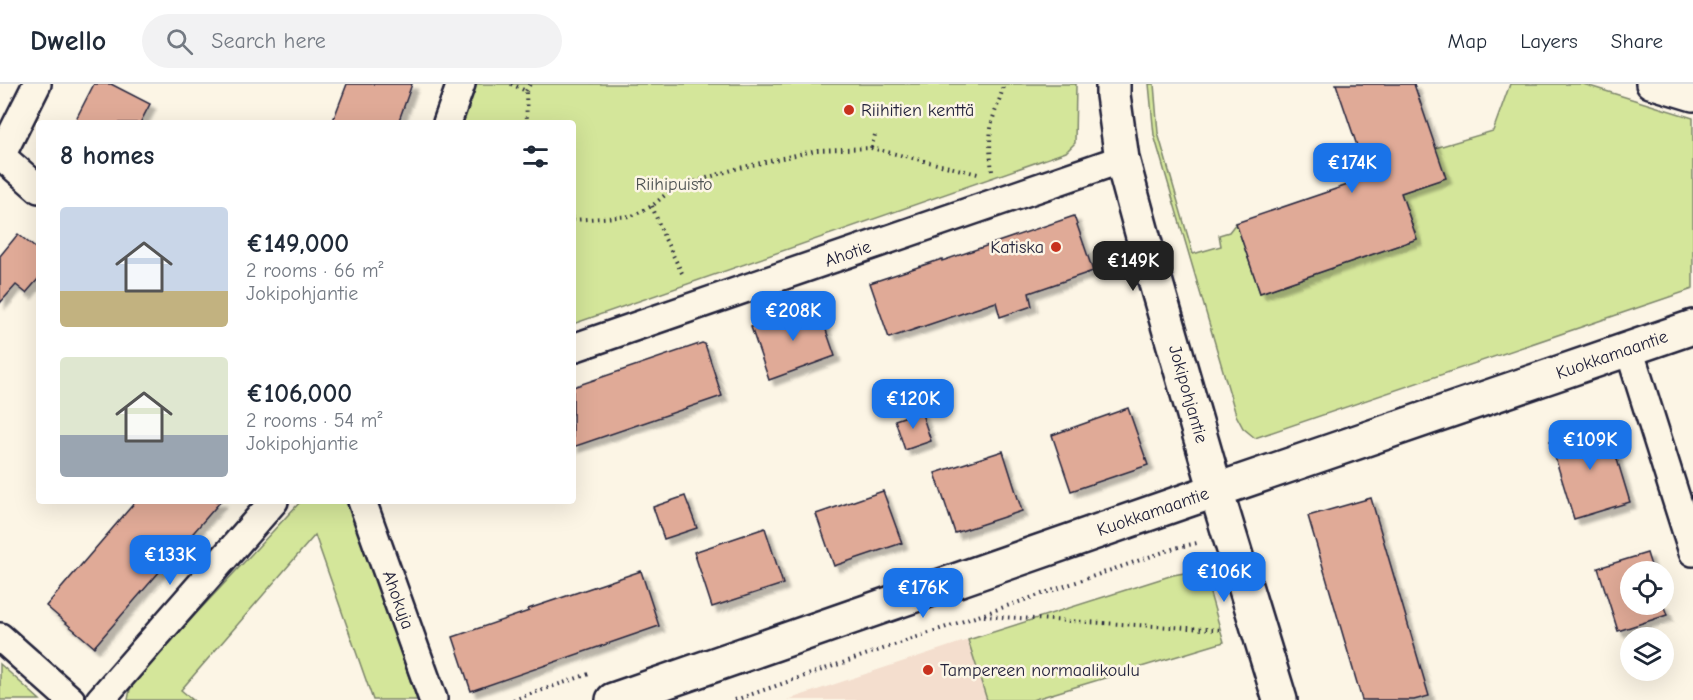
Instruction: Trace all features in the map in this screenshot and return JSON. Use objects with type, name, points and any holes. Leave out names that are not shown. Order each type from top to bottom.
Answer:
[{"type":"main road","name":"Jokipohjantie","points":[[1113,84],[1122,159],[1151,266],[1280,700]]},
{"type":"main road","name":"Kuokkamaantie","points":[[613,700],[1693,327]]},
{"type":"street","points":[[36,186],[0,155],[37,84]]},
{"type":"street","points":[[448,120],[462,84]]},
{"type":"street","points":[[1650,84],[1693,97]]},
{"type":"street","name":"Ahotie","points":[[576,347],[699,305],[997,190],[1122,159]]},
{"type":"street","points":[[1629,349],[1693,552]]},
{"type":"street","points":[[100,700],[271,504]]},
{"type":"street","name":"Ahokuja","points":[[363,504],[433,699]]},
{"type":"street","points":[[0,638],[71,700]]},
{"type":"path","points":[[511,84],[526,91]]},
{"type":"path","points":[[527,120],[526,91],[530,84]]},
{"type":"path","points":[[997,190],[990,155],[992,122],[1003,84]]},
{"type":"path","points":[[871,148],[875,135]]},
{"type":"path","points":[[576,220],[632,216],[652,207],[672,189],[735,169],[817,150],[871,148],[966,171],[997,190]]},
{"type":"path","points":[[652,207],[664,237],[699,305]]},
{"type":"path","points":[[980,615],[1229,630]]},
{"type":"shaded area","name":"Tampereen normaalikoulu","points":[[968,640],[987,700],[787,700]]},
{"type":"green space","name":"Riihipuisto","points":[[476,84],[1076,84],[1075,143],[1066,152],[576,323],[576,120],[463,120]]},
{"type":"green space","points":[[1149,84],[1154,84],[1158,133],[1193,254],[1221,246],[1219,235],[1229,232],[1236,223],[1260,293],[1417,239],[1401,193],[1445,178],[1435,148],[1493,131],[1510,84],[1583,84],[1693,118],[1693,289],[1255,438],[1243,428],[1236,415],[1154,135]]},
{"type":"green space","points":[[298,504],[349,504],[417,700],[373,700],[315,535],[181,690],[193,700],[128,700],[130,689],[137,677]]},
{"type":"green space","points":[[1190,572],[1200,574],[1207,583],[1224,642],[1032,700],[987,700],[968,640],[1173,575]]},
{"type":"green space","points":[[0,664],[40,700],[0,700]]},
{"type":"building","points":[[94,84],[111,84],[150,104],[142,120],[76,120]]},
{"type":"building","points":[[347,84],[412,84],[399,120],[333,120]]},
{"type":"building","points":[[1336,84],[1414,84],[1446,178],[1401,193],[1417,239],[1260,293],[1236,223],[1368,178]]},
{"type":"building","points":[[1074,216],[1093,271],[1029,293],[1032,306],[1000,317],[996,302],[889,338],[870,283]]},
{"type":"building","points":[[18,234],[36,249],[36,281],[26,293],[16,285],[0,303],[0,256]]},
{"type":"building","points":[[817,304],[835,356],[769,380],[751,327]]},
{"type":"building","points":[[702,343],[705,344],[722,396],[576,446],[576,386]]},
{"type":"building","points":[[1128,408],[1148,465],[1071,491],[1052,435]]},
{"type":"building","points":[[921,411],[931,441],[905,450],[895,420]]},
{"type":"building","points":[[1606,423],[1630,502],[1574,519],[1550,441]]},
{"type":"building","points":[[1003,451],[1022,511],[955,533],[935,473]]},
{"type":"building","points":[[883,491],[902,543],[834,566],[816,514]]},
{"type":"building","points":[[685,496],[697,528],[664,539],[653,507]]},
{"type":"building","points":[[1371,498],[1429,696],[1414,700],[1362,700],[1308,516]]},
{"type":"building","points":[[133,504],[218,504],[94,647],[46,606]]},
{"type":"building","points":[[765,528],[783,584],[712,607],[694,552]]},
{"type":"building","points":[[1647,553],[1650,561],[1621,561]]},
{"type":"building","points":[[1620,561],[1620,615],[1667,615],[1630,627],[1620,627],[1618,631],[1598,568]]},
{"type":"building","points":[[641,571],[659,626],[471,691],[453,637]]},
{"type":"place","name":"Riihitien kenttä","points":[[849,110]]},
{"type":"place","name":"Katiska","points":[[1056,247]]},
{"type":"place","name":"Tampereen normaalikoulu","points":[[928,670]]}]
